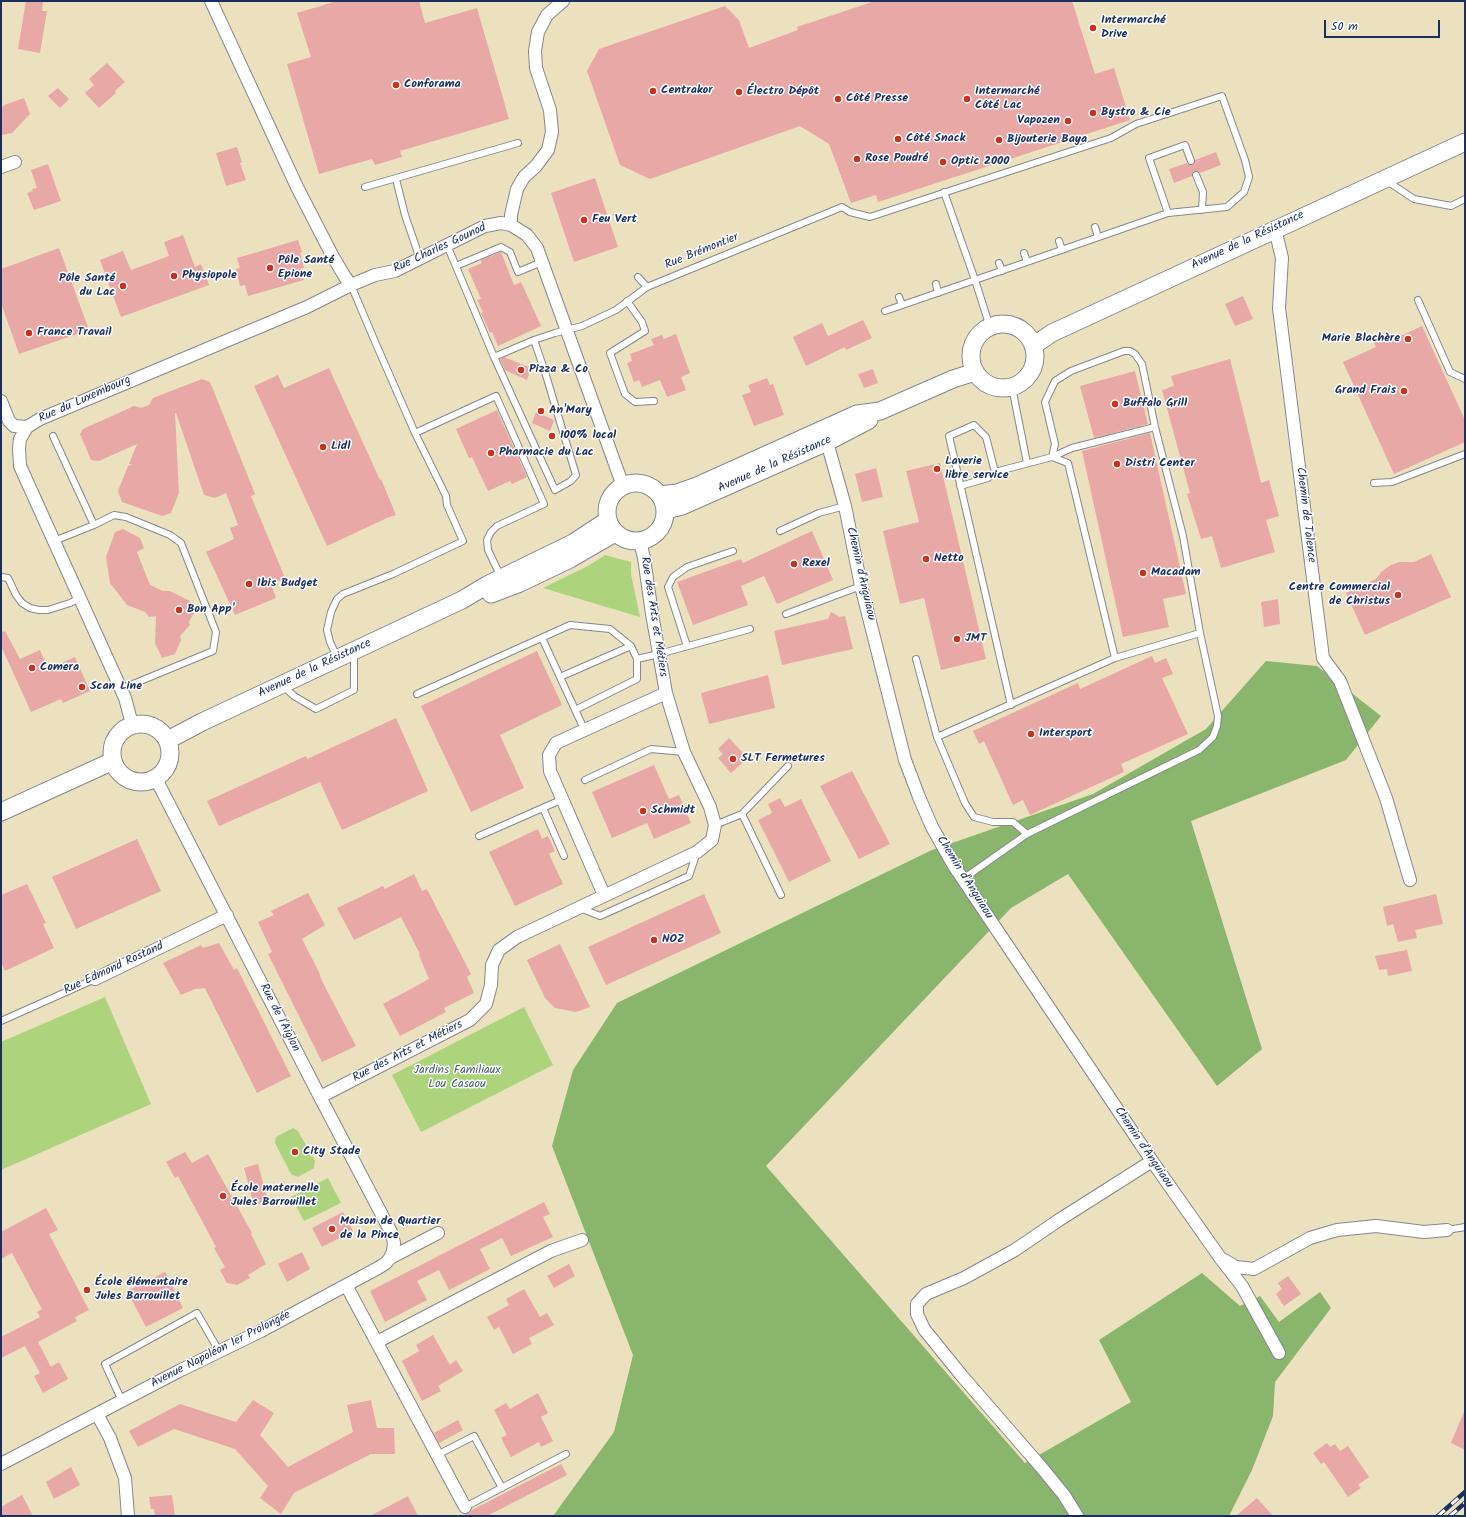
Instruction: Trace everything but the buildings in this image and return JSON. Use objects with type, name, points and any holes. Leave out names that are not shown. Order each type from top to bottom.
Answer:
[{"type":"main road","name":"Avenue de la Résistance","points":[[1033,346],[1052,333],[1465,142]]},
{"type":"main road","points":[[1007,325],[1016,327],[1026,335],[1033,346],[1034,362],[1032,369],[1022,382],[1012,386],[1000,388],[985,383],[975,372],[971,355],[973,346],[976,338],[990,327],[1007,325]]},
{"type":"main road","name":"Avenue de la Résistance","points":[[663,502],[688,503],[828,442],[864,423],[880,411],[953,379],[975,372]]},
{"type":"main road","name":"Avenue de la Résistance","points":[[663,502],[677,493],[697,486],[857,414],[880,411]]},
{"type":"main road","points":[[631,483],[647,485],[655,489],[663,502],[665,519],[662,527],[649,539],[640,542],[622,538],[611,526],[607,510],[609,500],[615,492],[623,486],[631,483]]},
{"type":"main road","name":"Avenue de la Résistance","points":[[168,740],[281,684],[462,600],[502,578],[611,526]]},
{"type":"main road","name":"Avenue de la Résistance","points":[[462,600],[477,598],[520,583],[570,559],[611,526]]},
{"type":"main road","points":[[143,723],[153,726],[162,732],[168,740],[171,749],[171,758],[165,770],[156,779],[143,782],[130,780],[122,776],[116,769],[113,761],[112,749],[115,738],[122,730],[132,724],[143,723]]},
{"type":"main road","points":[[1,812],[113,761]]},
{"type":"street","points":[[211,1],[297,187],[332,255],[345,277],[352,285]]},
{"type":"street","points":[[563,1],[547,15],[538,32],[535,51],[536,68],[550,110],[552,132],[548,150],[536,166],[524,177],[517,189],[511,215],[511,225],[527,235],[537,248],[623,486]]},
{"type":"street","points":[[1,167],[15,162]]},
{"type":"street","name":"Rue Charles Gounod","points":[[352,285],[375,275],[395,271],[485,226],[501,223],[511,225]]},
{"type":"street","name":"Chemin de Talence","points":[[1275,229],[1282,258],[1279,308],[1323,658],[1340,681],[1372,762],[1386,798],[1410,880]]},
{"type":"street","name":"Rue du Luxembourg","points":[[132,724],[126,698],[20,466],[20,439],[27,427],[45,417],[307,307],[352,285]]},
{"type":"street","points":[[1,401],[8,421],[14,426],[27,427]]},
{"type":"street","name":"Chemin d'Anguiaou","points":[[828,442],[845,506],[862,586],[905,760],[932,826],[962,879],[1152,1161],[1221,1259],[1242,1286],[1279,1353]]},
{"type":"street","name":"Rue des Arts et Métiers","points":[[320,1097],[470,1020],[486,1004],[491,986],[492,966],[499,950],[518,936],[697,852],[712,840],[715,825],[710,807],[684,752],[666,693],[644,558],[640,542]]},
{"type":"street","name":"Rue des Arts et Métiers","points":[[604,895],[550,771],[549,755],[556,743],[666,693]]},
{"type":"street","name":"Rue de l'Aiglon","points":[[156,779],[392,1234],[394,1247],[390,1258]]},
{"type":"street","name":"Rue Edmond Rostand","points":[[95,979],[227,915]]},
{"type":"street","points":[[1076,1516],[1064,1495],[924,1329],[916,1314],[917,1304],[926,1294],[964,1278],[1015,1250],[1152,1161]]},
{"type":"street","name":"Chemin d'Anguiaou","points":[[1221,1259],[1236,1267],[1254,1269],[1310,1238],[1337,1230],[1376,1226],[1424,1232],[1447,1230]]},
{"type":"street","name":"Avenue Napoléon 1er Prolongée","points":[[1,1464],[346,1285],[378,1268],[390,1258],[438,1233]]},
{"type":"street","points":[[377,1342],[551,1251],[582,1240]]},
{"type":"street","points":[[346,1285],[465,1507]]},
{"type":"street","points":[[97,1414],[110,1438],[125,1478],[128,1516]]},
{"type":"lane","points":[[885,311],[975,280],[1002,271],[1168,213],[1226,207],[1244,192],[1249,176],[1245,160],[1222,96],[1136,124],[1111,138],[944,192],[975,280],[990,327]]},
{"type":"lane","points":[[365,187],[518,143]]},
{"type":"lane","points":[[1168,213],[1149,158],[1185,145],[1191,161]]},
{"type":"lane","points":[[1196,174],[1203,192],[1202,210]]},
{"type":"lane","points":[[396,179],[405,215],[420,258]]},
{"type":"lane","points":[[1384,179],[1414,199],[1451,206],[1465,199]]},
{"type":"lane","name":"Rue Brémontier","points":[[494,357],[534,340],[582,326],[616,310],[647,286],[842,207],[850,212],[870,217],[944,192]]},
{"type":"lane","points":[[1095,227],[1098,237]]},
{"type":"lane","points":[[1059,241],[1062,250]]},
{"type":"lane","points":[[447,245],[494,357],[555,490],[571,481],[576,475],[534,340]]},
{"type":"lane","points":[[456,266],[501,247],[510,252],[518,272],[542,262]]},
{"type":"lane","points":[[1024,253],[1027,262]]},
{"type":"lane","points":[[999,263],[1002,271]]},
{"type":"lane","points":[[638,277],[647,286]]},
{"type":"lane","points":[[936,284],[938,293]]},
{"type":"lane","points":[[337,658],[330,642],[327,630],[331,612],[337,600],[343,594],[393,574],[463,541],[447,505],[446,496],[415,432],[352,285]]},
{"type":"lane","points":[[899,297],[902,305]]},
{"type":"lane","points":[[1418,300],[1450,372],[1465,379]]},
{"type":"lane","points":[[628,302],[642,322],[645,331],[610,353],[625,394],[635,402],[654,401]]},
{"type":"lane","points":[[962,879],[1027,834],[1199,750],[1213,737],[1217,726],[1218,716],[1200,633],[1183,536],[1155,427],[1142,364],[1135,354],[1130,351],[1124,351],[1071,371],[1055,381],[1046,402],[1055,444],[1052,457]]},
{"type":"lane","points":[[1012,386],[1027,463]]},
{"type":"lane","points":[[415,432],[496,396],[544,504],[497,526],[491,532],[487,540],[488,550],[502,578]]},
{"type":"lane","points":[[995,472],[986,437],[974,425],[949,436],[1011,705]]},
{"type":"lane","points":[[960,486],[988,478],[995,472],[1052,457],[1072,448],[1155,427]]},
{"type":"lane","points":[[53,436],[94,525]]},
{"type":"lane","points":[[1374,483],[1392,482],[1465,454]]},
{"type":"lane","points":[[1052,457],[1068,463],[1115,658]]},
{"type":"lane","points":[[780,531],[819,513],[845,506]]},
{"type":"lane","points":[[54,541],[114,516],[126,517],[170,535],[181,543],[216,632],[213,651],[121,689]]},
{"type":"lane","points":[[687,646],[668,586],[672,577],[687,567],[733,551]]},
{"type":"lane","points":[[1,577],[8,578],[16,595],[22,603],[30,608],[48,610],[80,598]]},
{"type":"lane","points":[[786,614],[862,586]]},
{"type":"lane","points":[[417,694],[570,625],[610,629],[631,646],[637,658],[637,679],[575,710]]},
{"type":"lane","points":[[637,658],[659,654],[750,629]]},
{"type":"lane","points":[[937,736],[1011,705],[1115,658],[1200,633]]},
{"type":"lane","points":[[542,638],[584,729]]},
{"type":"lane","points":[[560,677],[631,646]]},
{"type":"lane","points":[[281,684],[294,696],[316,709],[354,690],[354,650]]},
{"type":"lane","points":[[916,659],[937,736],[965,803],[974,817],[993,822],[1013,822],[1027,834]]},
{"type":"lane","points":[[585,780],[651,749],[684,752]]},
{"type":"lane","points":[[715,825],[742,814],[788,766]]},
{"type":"lane","points":[[479,836],[563,799]]},
{"type":"lane","points":[[543,808],[564,856]]},
{"type":"lane","points":[[742,814],[780,895]]},
{"type":"lane","points":[[578,907],[600,916],[689,876],[697,852]]},
{"type":"lane","name":"Rue Edmond Rostand","points":[[1,1021],[95,979]]},
{"type":"lane","points":[[1447,1230],[1465,1227]]},
{"type":"lane","points":[[122,1401],[105,1364],[197,1313],[218,1352]]},
{"type":"lane","points":[[437,1455],[474,1436],[502,1488]]},
{"type":"lane","points":[[465,1507],[566,1454]]},
{"type":"green space","points":[[605,555],[631,562],[631,574],[640,617],[543,588],[588,566]]},
{"type":"green space","points":[[1266,661],[1317,666],[1381,716],[1346,760],[1191,821],[1262,1049],[1217,1086],[1068,874],[1011,908],[766,1166],[1025,1463],[1131,1402],[1099,1340],[1202,1273],[1240,1306],[1260,1296],[1279,1322],[1320,1292],[1331,1308],[1275,1382],[1273,1416],[1252,1470],[1229,1516],[553,1516],[614,1432],[633,1355],[552,1146],[573,1070],[617,1003],[932,850],[1093,794],[1206,729]]},
{"type":"green space","points":[[105,997],[151,1104],[1,1170],[1,1042]]},
{"type":"green space","name":"Jardins Familiaux Lou Casaou","points":[[524,1007],[553,1065],[421,1132],[392,1075]]},
{"type":"green space","name":"City Stade","points":[[293,1128],[298,1131],[315,1161],[314,1168],[298,1177],[291,1174],[275,1143],[276,1137]]},
{"type":"green space","points":[[328,1178],[341,1203],[304,1221],[291,1197]]},
{"type":"railway","points":[[1438,1516],[1465,1492]]},
{"type":"railway","points":[[1450,1516],[1465,1503]]},
{"type":"place","name":"Intermarché Drive","points":[[1093,28]]},
{"type":"place","name":"Conforama","points":[[396,85]]},
{"type":"place","name":"Centrakor","points":[[653,91]]},
{"type":"place","name":"Électro Dépôt","points":[[739,92]]},
{"type":"place","name":"Côté Presse","points":[[838,99]]},
{"type":"place","name":"Intermarché Côté Lac","points":[[967,99]]},
{"type":"place","name":"Bystro & Cie","points":[[1093,113]]},
{"type":"place","name":"Vapozen","points":[[1068,121]]},
{"type":"place","name":"Côté Snack","points":[[898,139]]},
{"type":"place","name":"Bijouterie Baya","points":[[999,140]]},
{"type":"place","name":"Rose Poudré","points":[[857,159]]},
{"type":"place","name":"Optic 2000","points":[[943,162]]},
{"type":"place","name":"Feu Vert","points":[[584,220]]},
{"type":"place","name":"Pôle Santé Epione","points":[[270,268]]},
{"type":"place","name":"Physiopole","points":[[174,276]]},
{"type":"place","name":"Pôle Santé du Lac","points":[[123,286]]},
{"type":"place","name":"France Travail","points":[[29,333]]},
{"type":"place","name":"Marie Blachère","points":[[1408,339]]},
{"type":"place","name":"Pizza & Co","points":[[521,370]]},
{"type":"place","name":"Grand Frais","points":[[1404,391]]},
{"type":"place","name":"Buffalo Grill","points":[[1115,404]]},
{"type":"place","name":"An'Mary","points":[[541,411]]},
{"type":"place","name":"100% local","points":[[552,436]]},
{"type":"place","name":"Lidl","points":[[323,447]]},
{"type":"place","name":"Pharmacie du Lac","points":[[491,453]]},
{"type":"place","name":"Distri Center","points":[[1117,464]]},
{"type":"place","name":"Laverie libre service","points":[[937,469]]},
{"type":"place","name":"Netto","points":[[926,559]]},
{"type":"place","name":"Rexel","points":[[794,564]]},
{"type":"place","name":"Macadam","points":[[1143,573]]},
{"type":"place","name":"Ibis Budget","points":[[249,584]]},
{"type":"place","name":"Centre Commercial de Christus","points":[[1398,595]]},
{"type":"place","name":"Bon App'","points":[[179,610]]},
{"type":"place","name":"JMT","points":[[957,639]]},
{"type":"place","name":"Comera","points":[[32,668]]},
{"type":"place","name":"Scan Line","points":[[82,687]]},
{"type":"place","name":"Intersport","points":[[1031,734]]},
{"type":"place","name":"SLT Fermetures","points":[[733,759]]},
{"type":"place","name":"Schmidt","points":[[643,811]]},
{"type":"place","name":"NOZ","points":[[654,940]]},
{"type":"place","name":"City Stade","points":[[295,1152]]},
{"type":"place","name":"École maternelle Jules Barrouillet","points":[[223,1196]]},
{"type":"place","name":"Maison de Quartier de la Pince","points":[[332,1229]]},
{"type":"place","name":"École élémentaire Jules Barrouillet","points":[[87,1290]]}]
